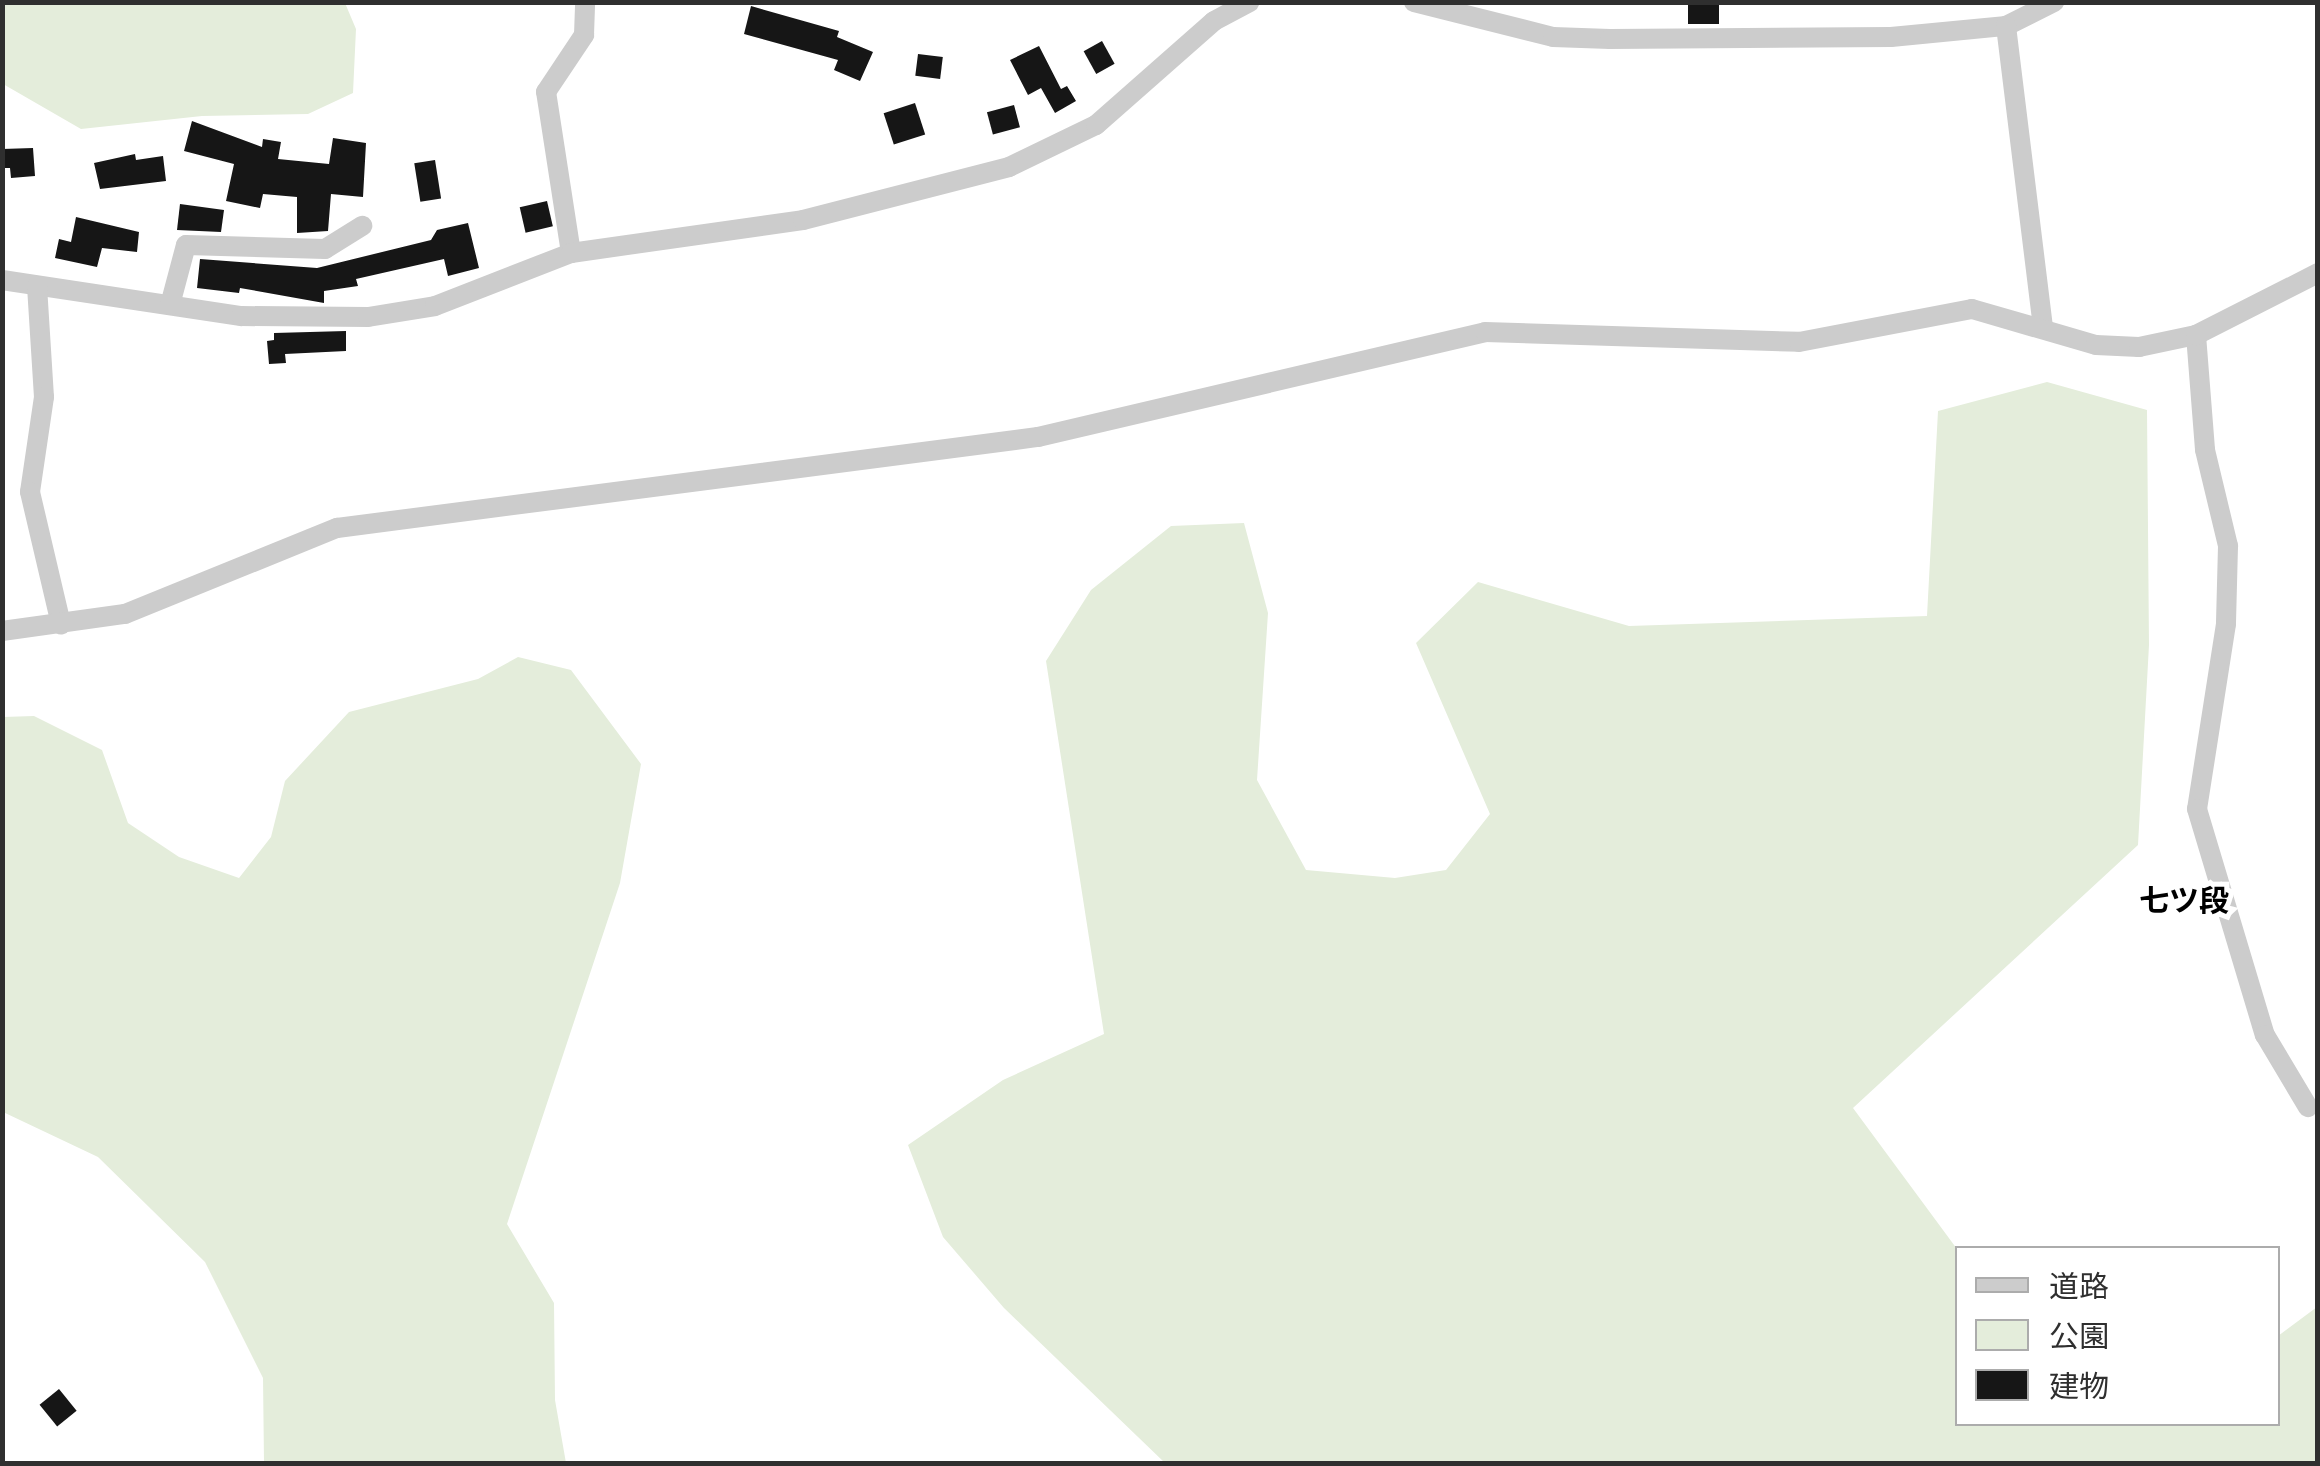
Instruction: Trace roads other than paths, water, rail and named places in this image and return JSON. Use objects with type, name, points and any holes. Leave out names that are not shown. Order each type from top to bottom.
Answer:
[{"type":"street","points":[[571,254],[546,92],[584,35],[585,2]]},
{"type":"street","points":[[2,280],[240,316],[368,317],[435,306],[571,254],[804,220],[1009,167],[1096,125],[1214,21],[1249,2]]},
{"type":"street","points":[[1414,2],[1554,37],[1610,39],[1891,36],[2006,26],[2054,2]]},
{"type":"street","points":[[2006,26],[2014,131],[2043,329]]},
{"type":"street","points":[[170,306],[186,245],[325,249],[362,226]]},
{"type":"street","points":[[2,631],[126,614],[337,528],[1038,437],[1486,332],[1799,342],[1972,309],[2096,345],[2138,348],[2196,335],[2318,272]]},
{"type":"street","points":[[37,286],[44,397],[30,492],[62,624]]},
{"type":"street","points":[[2196,335],[2205,450],[2228,546],[2226,624],[2197,809],[2264,1035],[2308,1107]]},
{"type":"district","name":"七ツ段","points":[[2184,902]]}]
